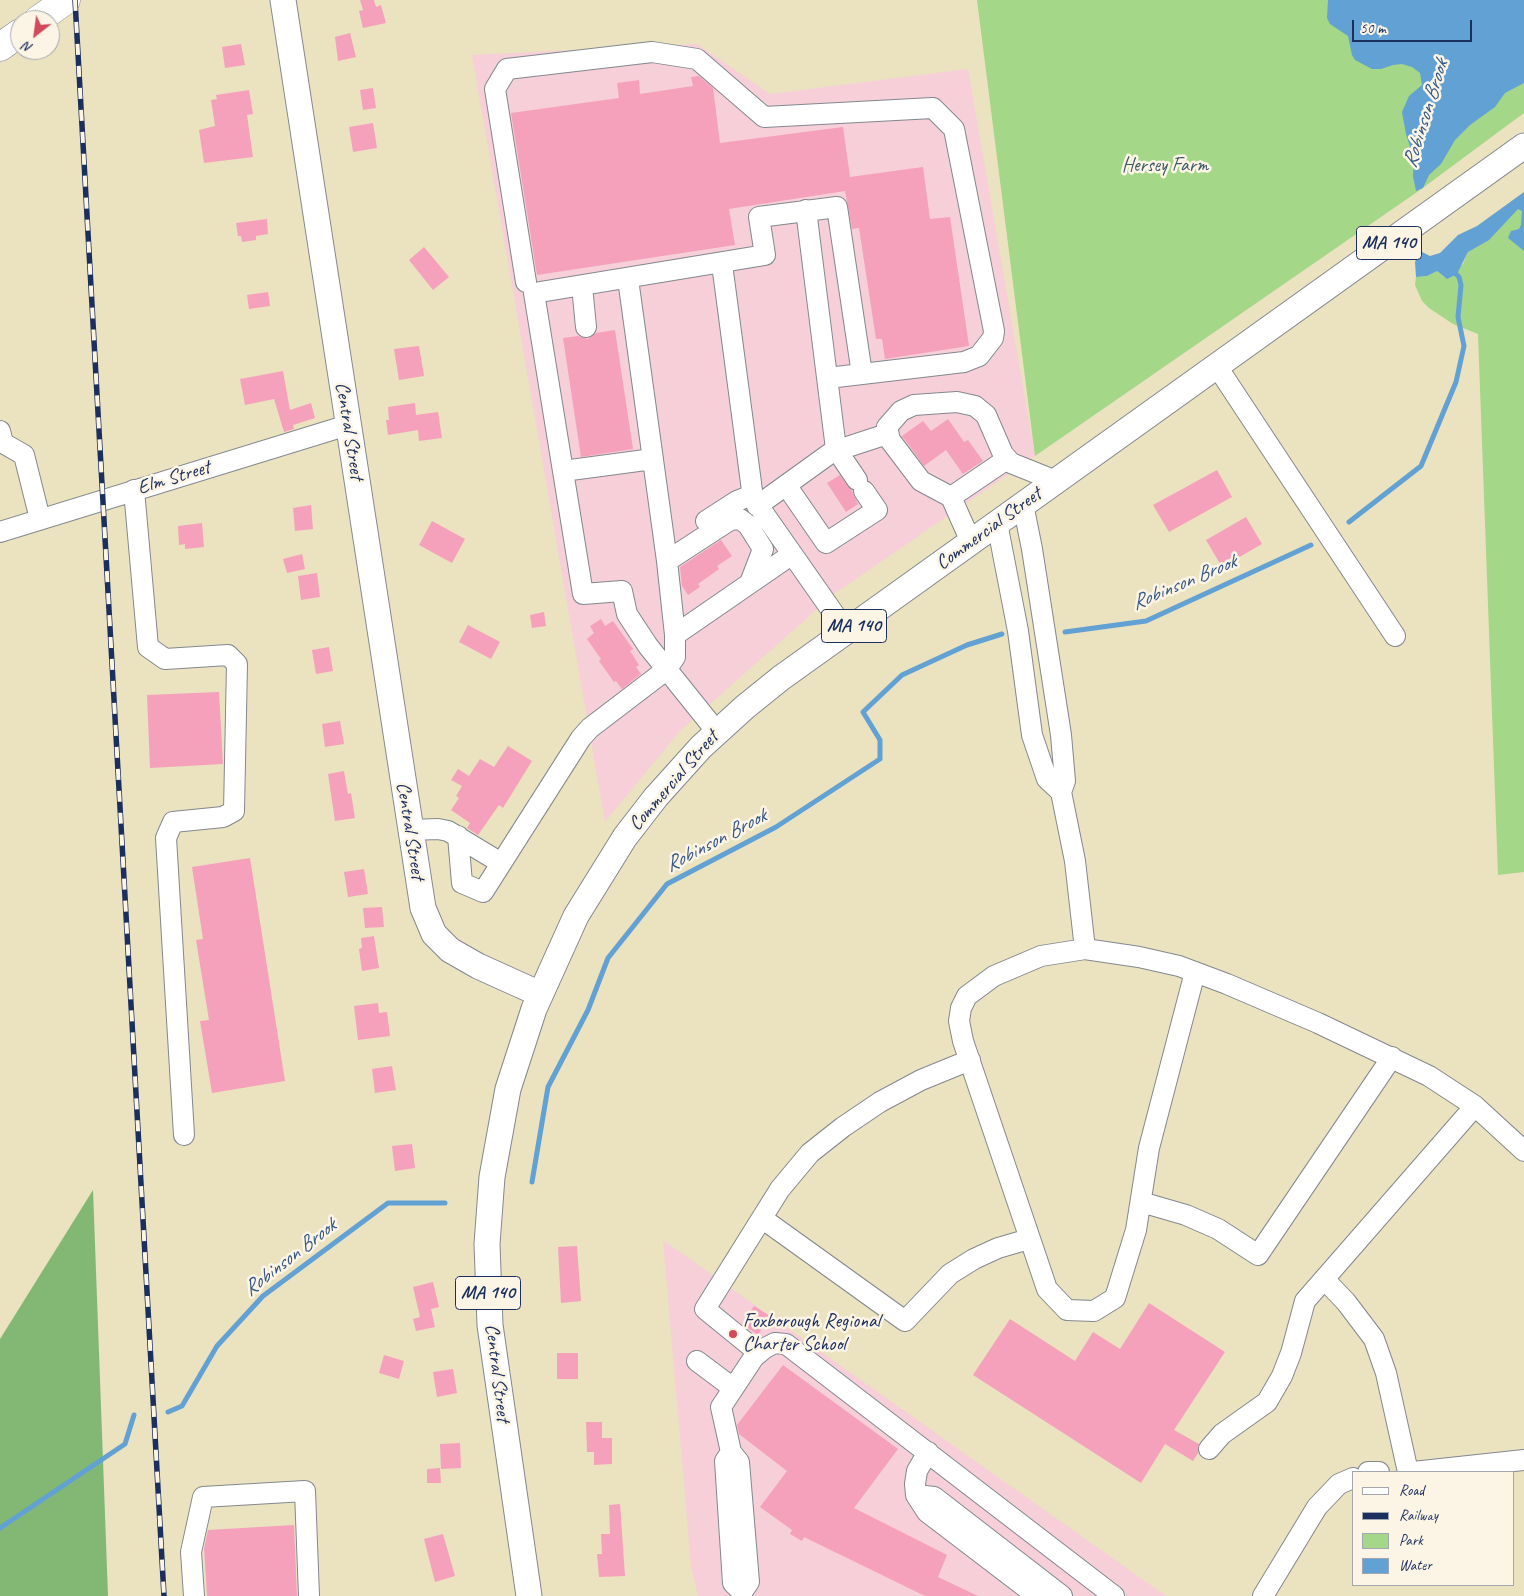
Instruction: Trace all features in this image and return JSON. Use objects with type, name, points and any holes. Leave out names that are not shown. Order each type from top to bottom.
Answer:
[{"type":"highway","points":[[52,10],[66,0]]},
{"type":"main road","name":"Central Street","points":[[283,0],[421,899],[427,921],[434,934],[456,955],[540,994],[522,1041],[501,1122],[491,1183],[487,1244],[489,1310],[495,1372],[529,1596]]},
{"type":"main road","name":"Commercial Street","points":[[540,994],[580,909],[625,837],[675,775],[717,732],[768,688],[1524,146]]},
{"type":"street","points":[[526,282],[495,88],[506,70],[652,52],[697,59],[764,117],[933,108],[954,129],[994,331],[993,338],[979,356],[964,362],[828,378]]},
{"type":"street","points":[[717,732],[666,670],[627,614],[622,591],[583,594],[534,294],[722,264],[765,255],[759,217],[837,207],[862,374]]},
{"type":"street","points":[[786,485],[826,543],[877,510],[836,449],[806,210]]},
{"type":"street","points":[[722,264],[755,500],[791,555],[846,631]]},
{"type":"street","points":[[458,836],[462,883],[483,892],[581,738],[590,728],[666,670],[675,657],[675,635],[666,555],[628,279]]},
{"type":"street","points":[[582,286],[586,327]]},
{"type":"street","points":[[1216,365],[1395,636]]},
{"type":"street","points":[[971,542],[951,497],[916,477],[887,434],[890,422],[907,408],[963,402],[974,406],[986,415],[1006,459],[1022,469],[1056,481]]},
{"type":"street","name":"Elm Street","points":[[0,532],[348,425]]},
{"type":"street","points":[[0,431],[3,443],[24,455],[40,520]]},
{"type":"street","points":[[666,555],[732,504],[755,500],[786,485],[836,449],[887,434]]},
{"type":"street","points":[[563,471],[653,459]]},
{"type":"street","points":[[951,497],[1006,459]]},
{"type":"street","points":[[134,490],[148,647],[165,659],[228,655],[236,664],[234,811],[223,817],[173,822],[166,838],[184,1135]]},
{"type":"street","points":[[1023,504],[1032,548],[1055,703],[1065,780],[1061,792],[1074,861],[1085,949]]},
{"type":"street","points":[[666,555],[730,520],[740,519],[748,526],[763,548],[750,583]]},
{"type":"street","points":[[997,523],[1018,631],[1028,706],[1039,761],[1046,779],[1061,792]]},
{"type":"street","points":[[675,635],[791,555]]},
{"type":"street","points":[[1028,706],[1055,703]]},
{"type":"street","points":[[410,830],[443,829],[458,836],[501,863]]},
{"type":"street","points":[[1195,972],[1149,1148],[1136,1230],[1115,1298],[1094,1311],[1067,1310],[1047,1289],[970,1060],[959,1021],[961,1008],[972,990],[994,976],[1041,956],[1085,949],[1139,956],[1195,972],[1261,998],[1392,1057],[1429,1076],[1475,1106],[1524,1151]]},
{"type":"street","points":[[1141,1202],[1186,1215],[1218,1230],[1258,1255],[1392,1057]]},
{"type":"street","points":[[759,1353],[705,1310],[780,1189],[810,1153],[843,1127],[888,1098],[921,1080],[970,1060]]},
{"type":"street","points":[[1209,1449],[1222,1434],[1267,1402],[1282,1376],[1291,1352],[1305,1301],[1475,1106]]},
{"type":"street","points":[[763,1219],[905,1321],[928,1295],[958,1269],[998,1248],[1029,1239]]},
{"type":"street","points":[[1324,1279],[1346,1302],[1374,1339],[1386,1373],[1408,1471]]},
{"type":"street","points":[[742,1594],[749,1582],[739,1462],[731,1452],[721,1407],[759,1353],[776,1344],[786,1344],[1114,1596]]},
{"type":"street","points":[[697,1361],[733,1388]]},
{"type":"street","points":[[928,1452],[917,1471],[916,1495],[927,1512],[1037,1596]]},
{"type":"street","points":[[1422,1471],[1524,1460]]},
{"type":"street","points":[[1263,1596],[1317,1507],[1339,1484],[1352,1478]]},
{"type":"street","points":[[194,1596],[191,1552],[203,1497],[306,1491],[309,1596]]},
{"type":"street","points":[[916,1495],[934,1497],[1062,1596]]},
{"type":"shaded area","points":[[697,44],[770,94],[968,69],[1035,456],[834,594],[680,731],[605,822],[472,55]]},
{"type":"shaded area","name":"Foxborough Regional Charter School","points":[[663,1240],[1166,1596],[698,1596],[691,1566]]},
{"type":"green space","name":"Hersey Farm","points":[[977,0],[1524,0],[1524,113],[1420,190],[1035,456]]},
{"type":"green space","points":[[1524,196],[1524,872],[1498,875],[1478,334],[1453,324],[1429,308],[1422,301],[1415,285],[1416,277],[1427,276],[1437,271],[1444,277],[1463,264],[1468,252]]},
{"type":"green space","points":[[93,1190],[108,1596],[0,1596],[0,1339]]},
{"type":"water","points":[[1328,0],[1524,0],[1524,83],[1505,93],[1495,107],[1470,125],[1455,140],[1441,164],[1429,175],[1423,188],[1416,191],[1413,176],[1414,159],[1406,134],[1402,112],[1409,96],[1422,85],[1420,73],[1412,67],[1402,64],[1372,69],[1355,60],[1348,36],[1330,24],[1327,18]]},
{"type":"water","points":[[1524,192],[1524,251],[1508,238],[1511,231],[1519,229],[1521,225],[1522,211],[1518,209],[1489,240],[1468,252],[1457,274],[1447,279],[1437,271],[1427,276],[1416,277],[1415,262],[1418,255],[1422,252],[1430,256],[1440,253],[1458,235],[1477,226]]},
{"type":"building","points":[[360,0],[374,0],[376,7],[381,5],[386,23],[363,28],[359,11],[363,10]]},
{"type":"building","points":[[350,33],[356,57],[338,61],[335,37]]},
{"type":"building","points":[[241,44],[245,65],[225,68],[222,47]]},
{"type":"building","points":[[699,76],[713,88],[720,143],[843,127],[850,177],[923,167],[930,219],[950,217],[969,346],[885,359],[882,339],[876,339],[859,228],[852,229],[845,191],[729,209],[735,245],[537,275],[511,113],[619,98],[617,83],[639,80],[640,94],[693,86],[691,77]]},
{"type":"building","points":[[373,88],[376,108],[363,110],[360,90]]},
{"type":"building","points":[[249,90],[253,114],[247,115],[253,157],[204,163],[199,130],[215,126],[211,100],[217,99],[216,95]]},
{"type":"building","points":[[373,123],[377,148],[353,152],[349,127]]},
{"type":"building","points":[[267,219],[268,234],[256,236],[256,240],[242,242],[241,236],[238,236],[236,223]]},
{"type":"building","points":[[424,247],[449,277],[433,290],[409,260]]},
{"type":"building","points":[[268,292],[270,306],[249,309],[247,295]]},
{"type":"building","points":[[615,330],[633,449],[581,457],[563,338],[578,336],[588,339],[596,333]]},
{"type":"building","points":[[419,346],[424,376],[399,380],[394,349]]},
{"type":"building","points":[[283,371],[290,410],[311,403],[315,418],[293,425],[294,429],[284,432],[274,399],[245,405],[240,379]]},
{"type":"building","points":[[415,403],[416,415],[438,412],[442,438],[419,441],[418,430],[388,435],[386,420],[389,420],[388,407]]},
{"type":"building","points":[[948,419],[964,442],[968,440],[983,461],[963,474],[946,450],[924,466],[902,436],[923,421],[931,431]]},
{"type":"building","points":[[1217,470],[1232,497],[1169,532],[1153,505]]},
{"type":"building","points":[[840,475],[852,491],[858,504],[846,512],[827,483]]},
{"type":"building","points":[[311,505],[313,529],[295,531],[293,508]]},
{"type":"building","points":[[1246,517],[1262,544],[1222,567],[1206,540]]},
{"type":"building","points":[[432,521],[465,539],[452,563],[419,545]]},
{"type":"building","points":[[202,523],[204,547],[185,549],[185,544],[179,545],[178,526]]},
{"type":"building","points":[[721,540],[732,556],[717,566],[719,569],[698,584],[700,587],[688,595],[682,586],[680,567]]},
{"type":"building","points":[[302,554],[305,569],[287,573],[283,559]]},
{"type":"building","points":[[317,573],[320,597],[301,600],[298,576]]},
{"type":"building","points":[[544,612],[546,626],[532,628],[530,615]]},
{"type":"building","points":[[601,619],[605,626],[613,621],[633,649],[630,651],[639,665],[636,667],[641,674],[622,689],[616,681],[614,682],[599,661],[601,659],[587,639],[594,633],[590,626]]},
{"type":"building","points":[[468,625],[500,642],[491,659],[459,642]]},
{"type":"building","points":[[329,647],[333,671],[316,674],[312,650]]},
{"type":"building","points":[[219,692],[223,764],[150,768],[147,695]]},
{"type":"building","points":[[340,721],[344,744],[325,747],[322,724]]},
{"type":"building","points":[[508,746],[532,761],[503,808],[499,805],[478,835],[467,828],[470,823],[451,810],[459,798],[456,796],[462,786],[451,780],[458,769],[469,776],[480,759],[494,767]]},
{"type":"building","points":[[344,771],[348,794],[351,793],[355,818],[335,821],[328,774]]},
{"type":"building","points":[[250,858],[285,1081],[212,1093],[200,1021],[209,1020],[196,940],[203,939],[192,867]]},
{"type":"building","points":[[364,869],[368,894],[348,897],[344,872]]},
{"type":"building","points":[[382,907],[384,927],[365,928],[363,908]]},
{"type":"building","points":[[374,936],[379,968],[362,971],[359,949],[362,948],[361,938]]},
{"type":"building","points":[[378,1003],[379,1013],[387,1012],[390,1036],[358,1040],[354,1006]]},
{"type":"building","points":[[392,1066],[396,1090],[375,1093],[372,1069]]},
{"type":"building","points":[[412,1144],[415,1168],[395,1171],[392,1146]]},
{"type":"building","points":[[577,1246],[581,1301],[561,1303],[558,1247]]},
{"type":"building","points":[[433,1282],[439,1307],[431,1309],[435,1327],[416,1331],[413,1319],[420,1317],[413,1287]]},
{"type":"building","points":[[1149,1303],[1225,1352],[1174,1430],[1199,1444],[1198,1453],[1193,1461],[1165,1444],[1141,1483],[973,1375],[1010,1319],[1075,1361],[1093,1332],[1120,1349]]},
{"type":"building","points":[[754,1306],[770,1316],[758,1335],[742,1324]]},
{"type":"building","points":[[557,1353],[578,1353],[578,1379],[557,1379]]},
{"type":"building","points":[[384,1355],[404,1361],[399,1379],[379,1373]]},
{"type":"building","points":[[783,1365],[898,1449],[854,1508],[947,1555],[938,1577],[978,1596],[925,1596],[804,1537],[802,1541],[790,1534],[792,1530],[760,1507],[787,1471],[739,1434],[737,1425]]},
{"type":"building","points":[[453,1369],[457,1393],[437,1397],[433,1372]]},
{"type":"building","points":[[586,1422],[602,1422],[602,1438],[612,1438],[612,1464],[594,1465],[594,1452],[587,1452]]},
{"type":"building","points":[[460,1443],[461,1468],[441,1469],[440,1444]]},
{"type":"building","points":[[440,1468],[441,1483],[427,1483],[427,1469]]},
{"type":"building","points":[[620,1504],[625,1576],[599,1577],[597,1554],[602,1554],[601,1534],[610,1534],[609,1505]]},
{"type":"building","points":[[294,1525],[297,1596],[207,1596],[204,1549],[208,1530]]},
{"type":"building","points":[[443,1534],[455,1576],[435,1582],[424,1539]]},
{"type":"waterway","name":"Robinson Brook","points":[[1349,522],[1421,466],[1456,382],[1464,346],[1458,317],[1461,285],[1459,277],[1452,270]]},
{"type":"waterway","name":"Robinson Brook","points":[[1065,632],[1146,621],[1311,545]]},
{"type":"waterway","name":"Robinson Brook","points":[[532,1182],[548,1087],[588,1010],[608,958],[667,884],[776,827],[880,759],[880,740],[863,712],[902,675],[967,645],[1002,634]]},
{"type":"waterway","name":"Robinson Brook","points":[[168,1412],[182,1406],[217,1346],[263,1296],[388,1203],[445,1203]]},
{"type":"waterway","name":"Robinson Brook","points":[[0,1528],[125,1444],[134,1415]]},
{"type":"railway","points":[[75,0],[164,1596]]},
{"type":"place","name":"Foxborough Regional Charter School","points":[[733,1334]]}]
